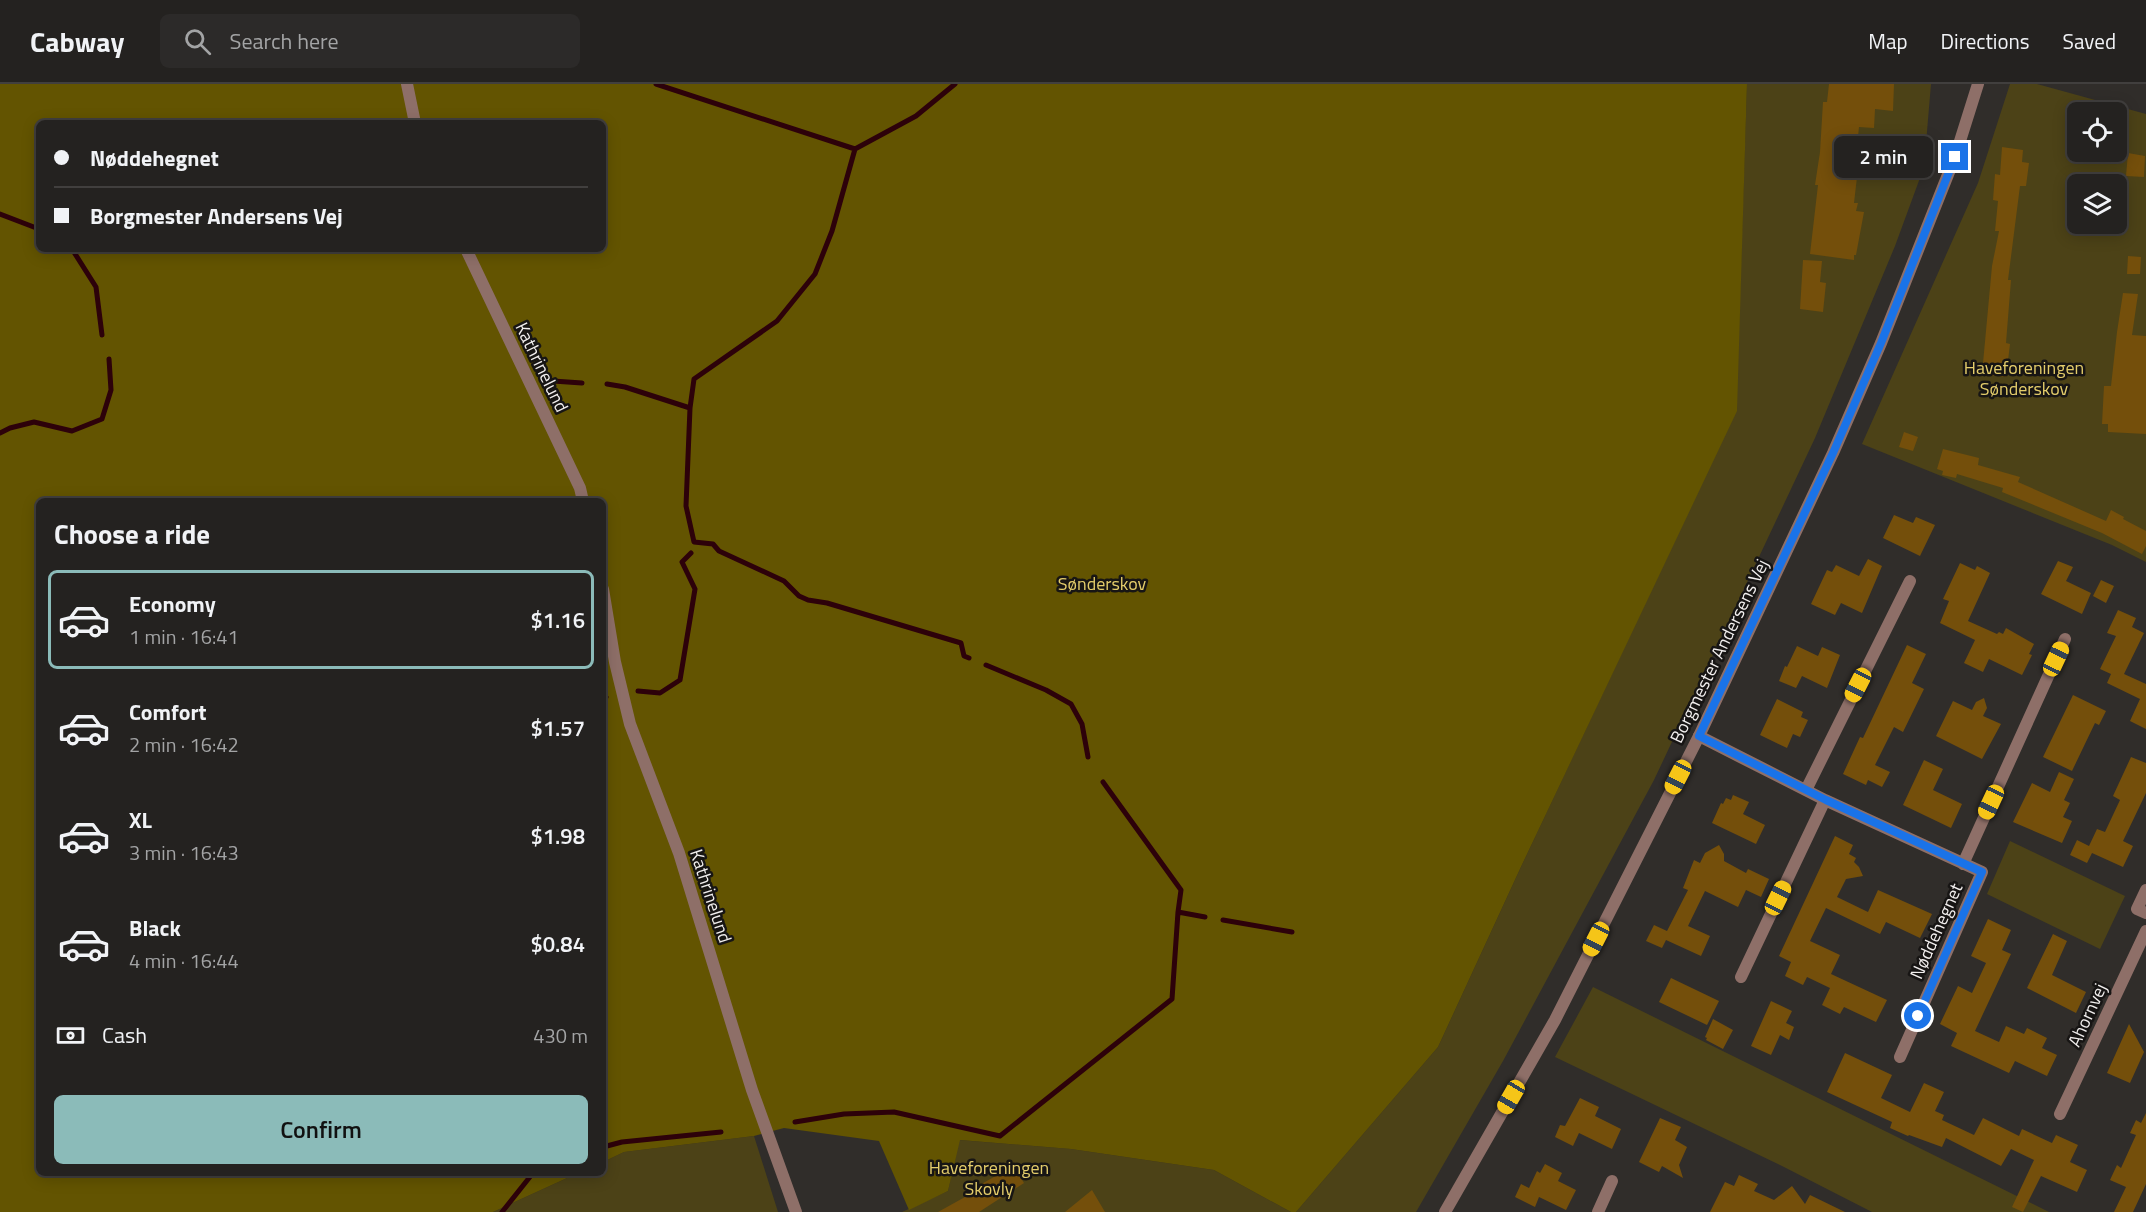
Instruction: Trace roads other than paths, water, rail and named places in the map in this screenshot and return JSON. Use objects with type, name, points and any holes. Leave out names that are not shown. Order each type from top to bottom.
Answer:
[{"type":"street","points":[[407,84],[415,120]]},
{"type":"street","name":"Borgmester Andersens Vej","points":[[1445,1212],[1555,1020],[1699,736],[1833,453],[1881,343],[1955,157],[1978,84]]},
{"type":"street","name":"Kathrinelund","points":[[467,252],[580,488],[582,498]]},
{"type":"street","points":[[1806,790],[1910,581]]},
{"type":"street","name":"Kathrinelund","points":[[606,607],[615,662],[630,724],[679,853],[752,1090],[796,1212]]},
{"type":"street","name":"Nøddehegnet","points":[[1963,864],[2065,639]]},
{"type":"street","name":"Nøddehegnet","points":[[1699,736],[1826,800],[1982,872],[1900,1057]]},
{"type":"street","points":[[1741,977],[1826,800]]},
{"type":"street","points":[[2146,890],[2137,909],[2146,913]]},
{"type":"street","name":"Ahornvej","points":[[2060,1114],[2146,930]]},
{"type":"street","points":[[1598,1212],[1612,1181]]},
{"type":"waterway","points":[[656,84],[855,149]]},
{"type":"waterway","points":[[955,84],[916,116],[855,149],[832,231],[815,274],[777,321],[694,379],[690,408],[686,506],[694,542],[713,544],[719,551],[784,581],[799,596],[808,600],[827,603],[961,643],[964,656],[969,658]]},
{"type":"waterway","points":[[0,214],[36,228]]},
{"type":"waterway","points":[[74,252],[96,287],[102,335]]},
{"type":"waterway","points":[[0,433],[34,422],[72,431],[102,419],[111,390],[109,359]]},
{"type":"waterway","points":[[553,381],[582,383]]},
{"type":"waterway","points":[[607,384],[625,387],[690,408]]},
{"type":"waterway","points":[[638,691],[660,693],[680,680],[695,589],[682,562],[691,553]]},
{"type":"waterway","points":[[986,665],[1046,690],[1071,704],[1082,724],[1088,757]]},
{"type":"waterway","points":[[1103,782],[1181,890],[1178,912]]},
{"type":"waterway","points":[[795,1122],[844,1114],[894,1112],[1000,1136],[1172,999],[1178,912],[1205,917]]},
{"type":"waterway","points":[[1223,920],[1292,932]]},
{"type":"waterway","points":[[606,1146],[622,1142],[721,1132]]},
{"type":"waterway","points":[[502,1212],[531,1176]]},
{"type":"park label","name":"Haveforeningen Sønderskov","points":[[2024,377]]},
{"type":"park label","name":"Sønderskov","points":[[1102,583]]},
{"type":"park label","name":"Haveforeningen Skovly","points":[[989,1177]]}]
